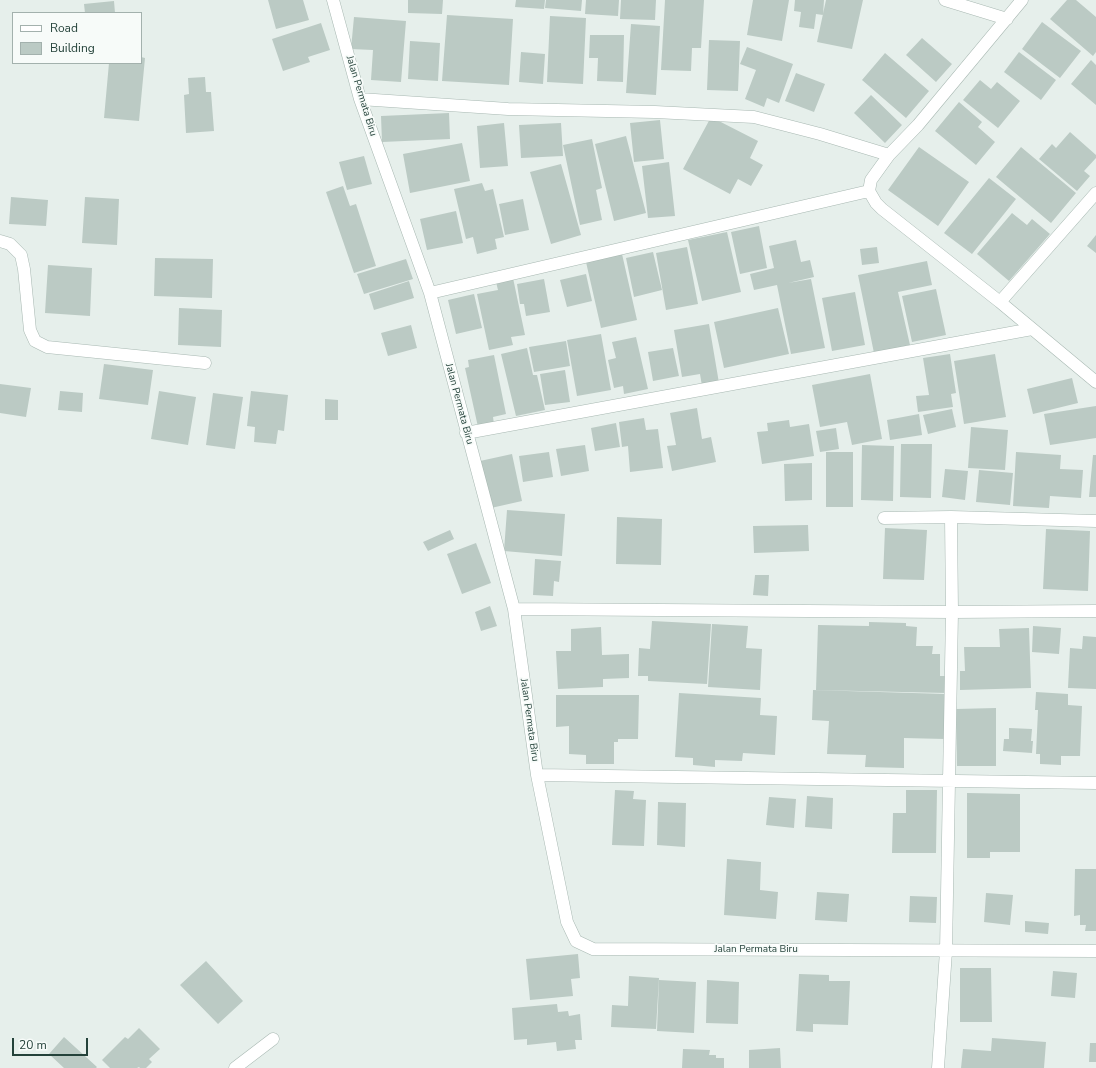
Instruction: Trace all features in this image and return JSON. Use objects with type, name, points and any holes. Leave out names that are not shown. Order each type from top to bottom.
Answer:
[{"type":"street","name":"Jalan Permata Biru","points":[[333,0],[360,99],[430,293],[514,609],[537,775],[567,922],[576,941],[593,949],[1096,951]]},
{"type":"street","points":[[945,0],[1007,19]]},
{"type":"street","points":[[1022,0],[918,125],[889,155],[871,180],[869,192],[882,209],[1000,302],[1096,382]]},
{"type":"street","points":[[360,99],[508,109],[655,112],[754,117],[820,134],[889,155]]},
{"type":"street","points":[[430,293],[869,192]]},
{"type":"street","points":[[1000,302],[1096,193]]},
{"type":"street","points":[[0,241],[10,244],[21,255],[24,269],[30,330],[35,341],[47,347],[205,363]]},
{"type":"street","points":[[466,433],[1032,329]]},
{"type":"street","points":[[938,1068],[946,951],[952,612],[951,517]]},
{"type":"street","points":[[884,518],[951,517],[1096,520]]},
{"type":"street","points":[[514,609],[952,612],[1096,611]]},
{"type":"street","points":[[537,775],[1096,783]]},
{"type":"street","points":[[235,1068],[273,1039]]},
{"type":"building","points":[[268,0],[303,0],[309,20],[276,29]]},
{"type":"building","points":[[408,0],[443,0],[442,14],[408,13]]},
{"type":"building","points":[[516,0],[545,0],[544,9],[515,7]]},
{"type":"building","points":[[546,0],[582,0],[581,11],[545,8]]},
{"type":"building","points":[[586,0],[619,0],[618,16],[585,14]]},
{"type":"building","points":[[621,0],[656,0],[655,20],[620,19]]},
{"type":"building","points":[[665,0],[704,0],[701,48],[692,48],[691,71],[661,70]]},
{"type":"building","points":[[753,0],[789,0],[782,41],[747,35]]},
{"type":"building","points":[[795,0],[824,0],[823,15],[816,14],[814,29],[799,27],[801,12],[794,11]]},
{"type":"building","points":[[826,0],[863,0],[852,49],[817,42]]},
{"type":"building","points":[[1067,0],[1076,0],[1096,17],[1096,52],[1093,56],[1050,19]]},
{"type":"building","points":[[114,1],[115,12],[85,12],[84,4]]},
{"type":"building","points":[[447,15],[513,19],[509,85],[442,81]]},
{"type":"building","points":[[550,16],[586,18],[583,84],[547,82]]},
{"type":"building","points":[[354,17],[406,21],[401,82],[371,80],[373,50],[351,49]]},
{"type":"building","points":[[1042,22],[1081,51],[1060,78],[1022,49]]},
{"type":"building","points":[[321,23],[330,50],[308,57],[310,62],[283,71],[272,39]]},
{"type":"building","points":[[631,24],[660,26],[656,95],[626,93]]},
{"type":"building","points":[[590,35],[624,35],[623,82],[597,81],[598,58],[589,58]]},
{"type":"building","points":[[922,38],[952,64],[936,82],[906,55]]},
{"type":"building","points":[[709,40],[740,41],[738,91],[707,90]]},
{"type":"building","points":[[410,41],[440,43],[438,81],[408,79]]},
{"type":"building","points":[[747,47],[793,64],[779,103],[767,98],[764,107],[745,99],[756,70],[740,64]]},
{"type":"building","points":[[521,52],[545,54],[543,84],[519,82]]},
{"type":"building","points":[[1019,52],[1056,80],[1041,100],[1004,72]]},
{"type":"building","points":[[885,53],[929,91],[906,118],[862,80]]},
{"type":"building","points":[[142,57],[145,58],[139,121],[104,118],[109,64],[142,64]]},
{"type":"building","points":[[1091,60],[1096,65],[1096,105],[1071,84]]},
{"type":"building","points":[[796,73],[825,84],[814,112],[785,101]]},
{"type":"building","points":[[205,77],[206,92],[211,92],[214,131],[186,133],[184,95],[189,94],[188,78]]},
{"type":"building","points":[[980,80],[991,89],[997,82],[1020,101],[998,128],[963,100]]},
{"type":"building","points":[[871,95],[902,125],[885,143],[854,113]]},
{"type":"building","points":[[959,102],[982,122],[978,127],[995,142],[976,165],[935,131]]},
{"type":"building","points":[[449,113],[450,139],[382,142],[381,116]]},
{"type":"building","points":[[711,117],[758,141],[750,158],[763,165],[751,186],[738,179],[730,194],[683,169]]},
{"type":"building","points":[[660,120],[664,159],[634,162],[630,123]]},
{"type":"building","points":[[504,123],[508,166],[480,168],[477,126]]},
{"type":"building","points":[[561,123],[563,156],[521,158],[519,125]]},
{"type":"building","points":[[1070,132],[1096,155],[1096,158],[1084,171],[1090,176],[1077,191],[1039,159],[1052,144],[1056,148]]},
{"type":"building","points":[[626,136],[646,213],[614,221],[595,144]]},
{"type":"building","points":[[592,139],[602,188],[596,190],[602,220],[580,225],[563,145]]},
{"type":"building","points":[[462,143],[470,181],[410,193],[403,154]]},
{"type":"building","points":[[919,147],[969,182],[938,226],[888,190]]},
{"type":"building","points":[[1021,147],[1076,193],[1051,223],[996,177]]},
{"type":"building","points":[[364,156],[372,184],[347,190],[339,162]]},
{"type":"building","points":[[669,162],[675,216],[648,218],[642,166]]},
{"type":"building","points":[[561,164],[581,235],[551,244],[530,172]]},
{"type":"building","points":[[989,178],[1016,199],[972,254],[944,233]]},
{"type":"building","points":[[482,183],[485,191],[493,189],[504,237],[495,239],[497,249],[477,254],[473,237],[466,239],[454,189]]},
{"type":"building","points":[[343,186],[350,206],[356,204],[376,266],[354,273],[326,192]]},
{"type":"building","points":[[11,197],[48,200],[46,226],[9,224]]},
{"type":"building","points":[[85,197],[119,199],[117,245],[82,243]]},
{"type":"building","points":[[523,199],[529,230],[505,235],[499,204]]},
{"type":"building","points":[[456,211],[463,243],[427,250],[420,219]]},
{"type":"building","points":[[1012,213],[1027,225],[1032,219],[1050,234],[1009,281],[977,254]]},
{"type":"building","points":[[759,226],[767,268],[740,274],[731,232]]},
{"type":"building","points":[[727,232],[741,292],[702,301],[688,240]]},
{"type":"building","points":[[1096,235],[1096,253],[1087,246]]},
{"type":"building","points":[[796,240],[801,262],[810,260],[814,277],[788,283],[811,279],[825,348],[791,354],[777,285],[754,290],[750,274],[774,268],[769,246]]},
{"type":"building","points":[[687,247],[698,304],[666,310],[656,253]]},
{"type":"building","points":[[877,247],[879,263],[862,265],[860,249]]},
{"type":"building","points":[[653,252],[662,290],[634,297],[626,258]]},
{"type":"building","points":[[622,254],[637,320],[601,328],[586,262]]},
{"type":"building","points":[[155,258],[213,259],[212,298],[154,296]]},
{"type":"building","points":[[406,259],[413,279],[364,294],[357,274]]},
{"type":"building","points":[[927,261],[932,285],[898,292],[910,345],[874,353],[858,275]]},
{"type":"building","points":[[48,265],[92,268],[90,316],[45,313]]},
{"type":"building","points":[[586,274],[592,301],[567,307],[560,280]]},
{"type":"building","points":[[513,278],[525,335],[511,337],[513,345],[489,350],[477,294],[498,290],[496,282]]},
{"type":"building","points":[[544,279],[550,312],[526,316],[524,304],[520,304],[517,284]]},
{"type":"building","points":[[409,281],[414,298],[374,310],[369,294]]},
{"type":"building","points":[[936,289],[946,335],[912,342],[902,296]]},
{"type":"building","points":[[855,292],[865,345],[832,351],[822,298]]},
{"type":"building","points":[[474,294],[482,328],[456,334],[448,300]]},
{"type":"building","points":[[179,308],[222,310],[221,347],[178,345]]},
{"type":"building","points":[[778,308],[789,354],[724,368],[714,322]]},
{"type":"building","points":[[709,324],[719,383],[702,386],[700,374],[682,377],[674,330]]},
{"type":"building","points":[[411,325],[417,348],[388,356],[381,333]]},
{"type":"building","points":[[601,334],[611,390],[577,396],[567,340]]},
{"type":"building","points":[[636,337],[648,389],[624,394],[623,386],[614,388],[608,360],[616,358],[612,342]]},
{"type":"building","points":[[566,341],[570,366],[534,372],[529,347]]},
{"type":"building","points":[[527,348],[533,375],[537,375],[545,410],[516,416],[501,354]]},
{"type":"building","points":[[673,348],[679,376],[653,381],[648,352]]},
{"type":"building","points":[[950,354],[956,393],[951,394],[953,407],[918,412],[916,396],[929,395],[923,358]]},
{"type":"building","points":[[995,354],[1006,417],[964,424],[954,361]]},
{"type":"building","points":[[494,355],[506,414],[493,417],[494,424],[478,427],[465,368],[469,367],[468,360]]},
{"type":"building","points":[[104,364],[153,370],[148,405],[99,399]]},
{"type":"building","points":[[565,370],[570,402],[545,405],[540,374]]},
{"type":"building","points":[[870,374],[882,439],[852,445],[847,422],[820,427],[812,385]]},
{"type":"building","points":[[1072,378],[1078,403],[1033,414],[1027,389]]},
{"type":"building","points":[[0,384],[31,388],[26,417],[0,413]]},
{"type":"building","points":[[60,391],[83,393],[82,412],[58,410]]},
{"type":"building","points":[[159,391],[196,397],[188,445],[151,439]]},
{"type":"building","points":[[251,391],[288,395],[284,431],[278,430],[276,444],[254,442],[255,427],[247,426]]},
{"type":"building","points":[[213,393],[243,397],[235,449],[206,445]]},
{"type":"building","points":[[325,399],[338,400],[338,420],[325,420]]},
{"type":"building","points":[[1096,406],[1096,438],[1050,445],[1044,414]]},
{"type":"building","points":[[697,408],[702,439],[711,437],[716,462],[672,471],[667,446],[676,445],[670,413]]},
{"type":"building","points":[[952,409],[956,427],[928,434],[923,415]]},
{"type":"building","points":[[919,414],[922,435],[890,440],[887,420]]},
{"type":"building","points":[[644,418],[646,430],[658,429],[663,468],[630,472],[628,446],[622,447],[619,422]]},
{"type":"building","points":[[789,420],[790,427],[809,424],[814,456],[762,464],[757,432],[768,431],[767,423]]},
{"type":"building","points":[[616,423],[620,447],[595,451],[591,428]]},
{"type":"building","points":[[971,427],[1008,430],[1005,470],[968,468]]},
{"type":"building","points":[[836,428],[839,449],[820,452],[816,431]]},
{"type":"building","points":[[901,444],[932,444],[931,498],[900,497]]},
{"type":"building","points":[[585,445],[589,471],[561,476],[556,449]]},
{"type":"building","points":[[862,445],[894,446],[893,501],[861,500]]},
{"type":"building","points":[[549,452],[553,477],[523,482],[519,456]]},
{"type":"building","points":[[826,452],[853,452],[853,507],[826,507]]},
{"type":"building","points":[[1016,452],[1061,455],[1060,469],[1083,470],[1081,498],[1050,496],[1049,508],[1013,506]]},
{"type":"building","points":[[512,454],[522,501],[491,508],[480,461]]},
{"type":"building","points":[[1093,455],[1096,455],[1096,497],[1089,497]]},
{"type":"building","points":[[812,463],[812,500],[785,501],[784,464]]},
{"type":"building","points":[[945,469],[968,471],[965,500],[942,497]]},
{"type":"building","points":[[979,470],[1013,473],[1010,505],[976,502]]},
{"type":"building","points":[[507,510],[565,514],[562,556],[504,551]]},
{"type":"building","points":[[617,517],[662,519],[661,565],[616,564]]},
{"type":"building","points":[[808,525],[809,551],[754,553],[753,526]]},
{"type":"building","points":[[885,528],[927,530],[924,580],[883,579]]},
{"type":"building","points":[[1046,529],[1090,531],[1088,591],[1043,589]]},
{"type":"building","points":[[450,530],[454,539],[428,551],[423,542]]},
{"type":"building","points":[[476,543],[491,583],[462,594],[447,554]]},
{"type":"building","points":[[535,559],[561,561],[559,582],[554,581],[553,596],[533,595]]},
{"type":"building","points":[[755,575],[769,575],[768,596],[753,595]]},
{"type":"building","points":[[490,606],[497,626],[481,631],[475,612]]},
{"type":"building","points":[[652,621],[711,624],[707,684],[648,681],[648,676],[638,676],[639,648],[650,649]]},
{"type":"building","points":[[869,622],[906,623],[906,626],[917,627],[916,646],[933,646],[932,654],[940,654],[940,676],[947,676],[946,693],[816,690],[818,625],[869,626]]},
{"type":"building","points":[[712,624],[748,626],[746,648],[762,649],[760,690],[708,687]]},
{"type":"building","points":[[1033,626],[1061,628],[1059,654],[1032,652]]},
{"type":"building","points":[[601,627],[602,655],[629,654],[629,678],[603,679],[603,687],[558,689],[556,651],[571,651],[571,629]]},
{"type":"building","points":[[1029,628],[1031,688],[960,690],[960,671],[965,671],[964,647],[1000,647],[999,629]]},
{"type":"building","points":[[1083,636],[1096,637],[1096,689],[1068,688],[1070,648],[1082,649]]},
{"type":"building","points":[[813,690],[946,694],[945,739],[904,738],[904,768],[865,767],[866,755],[827,754],[829,721],[812,720]]},
{"type":"building","points":[[1036,692],[1068,694],[1068,705],[1082,706],[1080,756],[1061,756],[1061,765],[1040,764],[1040,754],[1036,754],[1038,710],[1035,710]]},
{"type":"building","points":[[679,693],[761,698],[760,715],[777,716],[775,755],[743,753],[742,761],[715,760],[715,767],[693,765],[693,758],[675,757]]},
{"type":"building","points":[[556,695],[639,695],[638,739],[618,739],[618,742],[614,742],[614,764],[586,764],[586,755],[569,754],[569,726],[556,727]]},
{"type":"building","points":[[996,708],[996,766],[957,766],[956,709]]},
{"type":"building","points":[[1009,728],[1032,729],[1032,753],[1003,751],[1004,739],[1009,739]]},
{"type":"building","points":[[615,790],[634,791],[633,799],[646,800],[644,846],[612,845]]},
{"type":"building","points":[[906,790],[937,790],[936,853],[892,853],[893,813],[906,813]]},
{"type":"building","points":[[967,793],[1020,794],[1020,852],[990,852],[990,858],[967,858]]},
{"type":"building","points":[[807,796],[833,798],[832,829],[805,827]]},
{"type":"building","points":[[769,797],[796,799],[794,828],[766,825]]},
{"type":"building","points":[[658,802],[686,803],[685,847],[657,845]]},
{"type":"building","points":[[727,859],[761,862],[760,890],[778,892],[776,919],[724,915]]},
{"type":"building","points":[[1075,869],[1096,869],[1096,931],[1085,931],[1086,925],[1080,925],[1080,915],[1074,916]]},
{"type":"building","points":[[817,892],[849,894],[847,922],[815,920]]},
{"type":"building","points":[[986,893],[1013,895],[1010,925],[984,922]]},
{"type":"building","points":[[910,896],[937,897],[936,923],[909,922]]},
{"type":"building","points":[[1025,921],[1049,923],[1048,934],[1025,932]]},
{"type":"building","points":[[578,954],[580,978],[571,979],[573,996],[530,1000],[526,959]]},
{"type":"building","points":[[206,961],[243,1001],[218,1024],[180,985]]},
{"type":"building","points":[[960,968],[991,968],[992,1022],[960,1022]]},
{"type":"building","points":[[1053,971],[1077,973],[1075,998],[1051,996]]},
{"type":"building","points":[[799,974],[829,975],[829,981],[850,981],[848,1025],[813,1024],[813,1032],[796,1031]]},
{"type":"building","points":[[629,976],[659,978],[656,1029],[611,1027],[612,1005],[628,1006]]},
{"type":"building","points":[[659,980],[696,982],[694,1033],[657,1031]]},
{"type":"building","points":[[707,980],[739,982],[738,1024],[706,1023]]},
{"type":"building","points":[[557,1004],[558,1012],[568,1011],[569,1016],[580,1014],[582,1040],[575,1040],[576,1049],[557,1051],[556,1042],[527,1045],[527,1039],[514,1040],[512,1008]]},
{"type":"building","points":[[139,1028],[160,1049],[149,1059],[152,1062],[146,1068],[110,1068],[102,1060],[125,1037],[128,1039]]},
{"type":"building","points":[[64,1037],[97,1067],[64,1068],[49,1054]]},
{"type":"building","points":[[992,1038],[1046,1042],[1044,1068],[961,1068],[963,1049],[991,1051]]},
{"type":"building","points":[[1090,1043],[1096,1043],[1096,1062],[1089,1062]]},
{"type":"building","points":[[780,1048],[781,1068],[749,1068],[749,1050]]},
{"type":"building","points":[[683,1049],[710,1050],[709,1055],[716,1055],[716,1058],[724,1058],[724,1068],[682,1068]]}]
